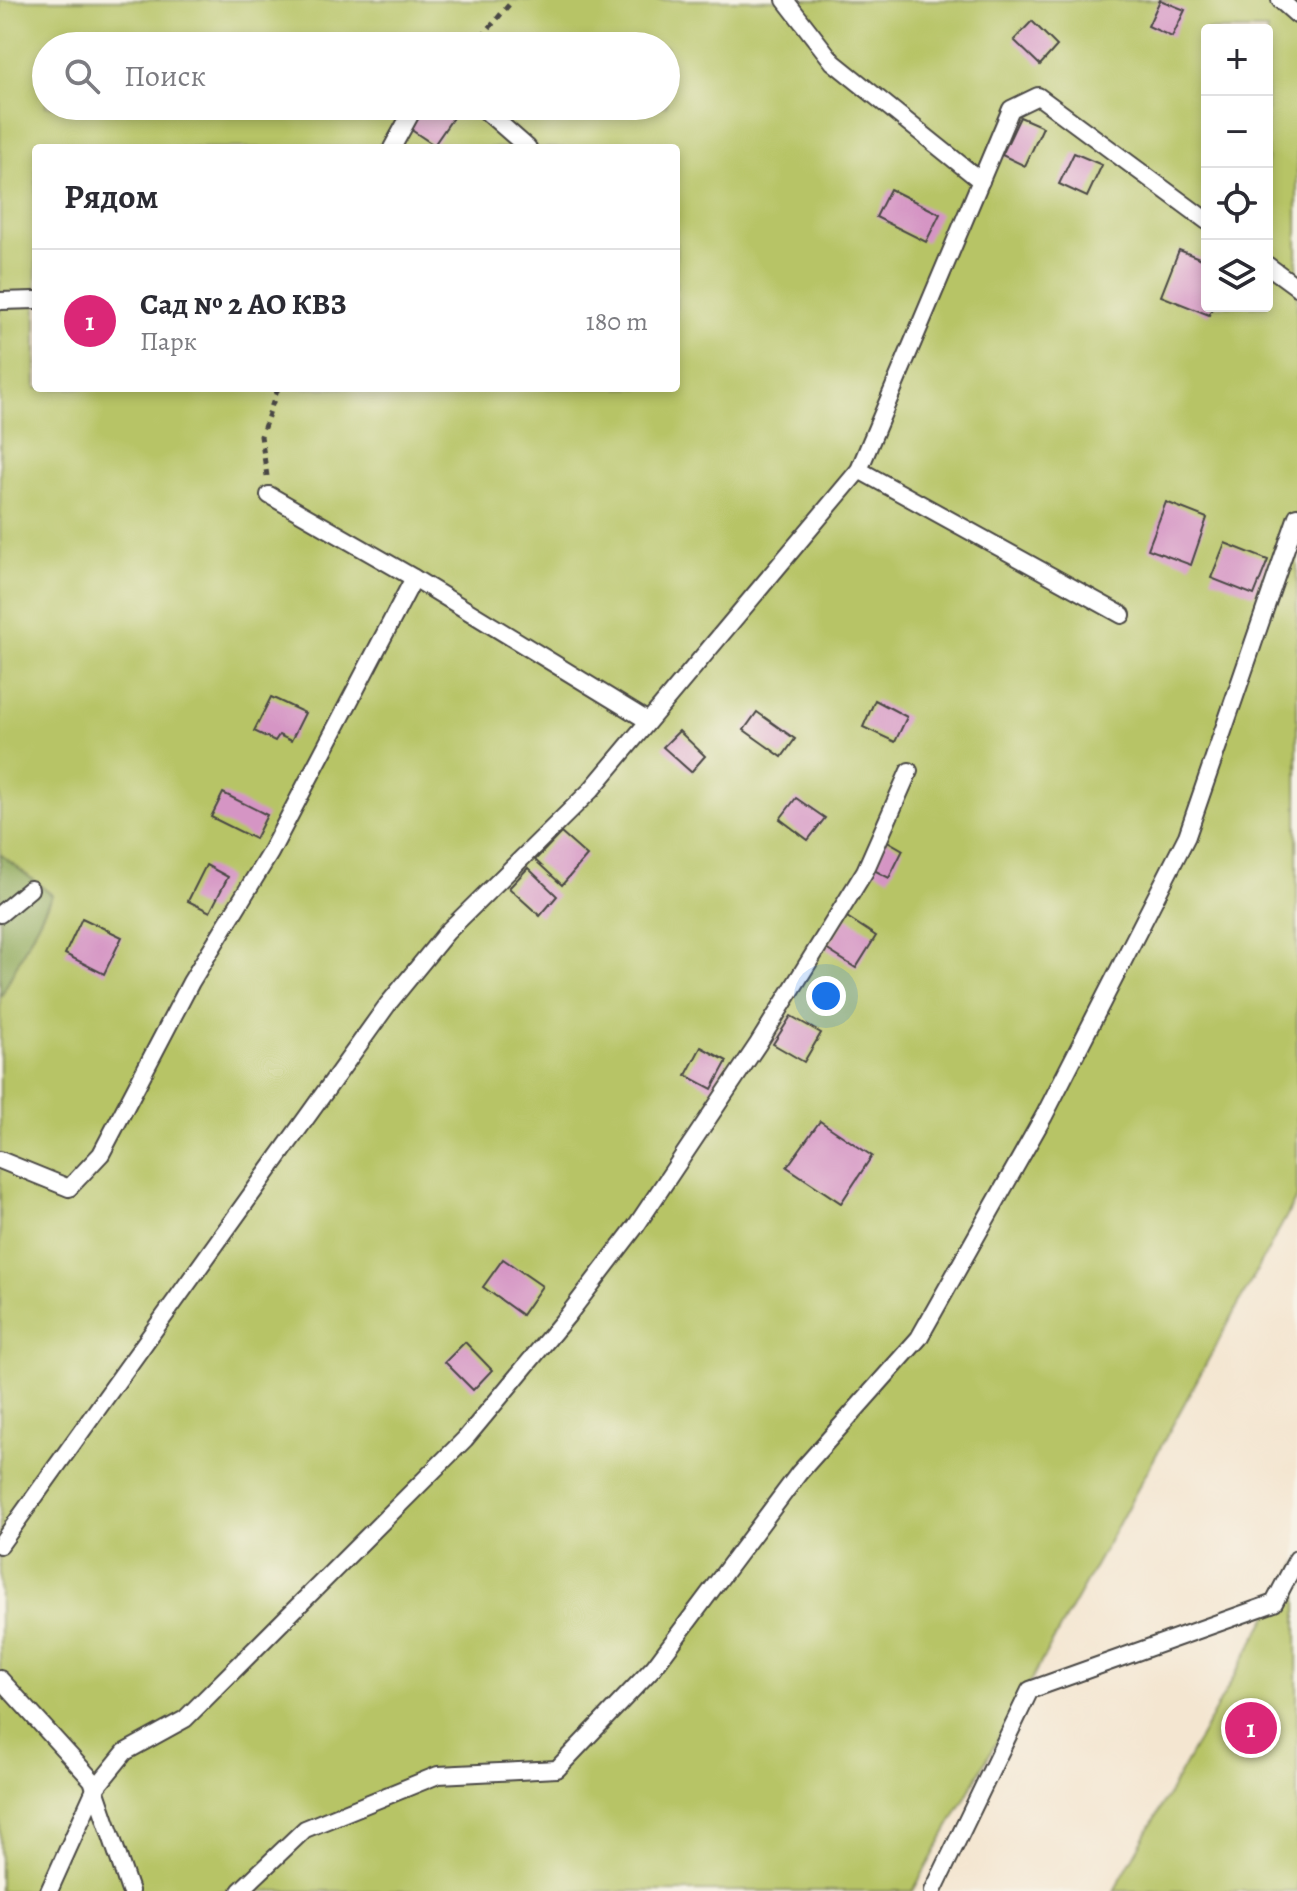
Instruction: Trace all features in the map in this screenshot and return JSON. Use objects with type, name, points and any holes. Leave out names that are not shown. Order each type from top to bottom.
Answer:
[{"type":"lane","points":[[785,0],[833,62],[981,181]]},
{"type":"lane","points":[[1280,0],[1297,15]]},
{"type":"lane","points":[[0,1545],[388,1004],[447,932],[591,790],[859,470],[1011,109],[1038,96],[1201,217]]},
{"type":"lane","points":[[394,144],[407,120]]},
{"type":"lane","points":[[496,120],[523,144]]},
{"type":"lane","points":[[1273,269],[1297,287]]},
{"type":"lane","points":[[0,301],[32,300]]},
{"type":"lane","points":[[859,470],[1122,615]]},
{"type":"lane","points":[[269,495],[414,578],[648,721]]},
{"type":"lane","points":[[240,1891],[305,1829],[438,1775],[557,1769],[654,1667],[799,1473],[919,1338],[1044,1116],[1187,836],[1297,516]]},
{"type":"lane","points":[[0,1160],[69,1188],[101,1154],[191,982],[270,853],[414,578]]},
{"type":"lane","points":[[49,1891],[95,1789],[125,1752],[185,1719],[465,1439],[568,1315],[636,1226],[758,1044],[865,871],[909,771]]},
{"type":"lane","points":[[0,914],[30,889]]},
{"type":"lane","points":[[933,1891],[1030,1690],[1274,1603],[1297,1559]]},
{"type":"lane","points":[[0,1679],[92,1780],[130,1891]]},
{"type":"path","points":[[486,32],[513,0]]},
{"type":"path","points":[[269,495],[261,436],[277,392]]},
{"type":"green space","points":[[0,0],[1297,0],[1297,1197],[913,1891],[0,1891],[0,998],[52,895],[0,854]]},
{"type":"green space","points":[[0,854],[52,895],[0,998]]},
{"type":"green space","points":[[1297,1564],[1297,1891],[1114,1891]]},
{"type":"building","points":[[1160,0],[1185,10],[1172,37],[1148,26]]},
{"type":"building","points":[[1032,21],[1057,46],[1040,65],[1014,40]]},
{"type":"building","points":[[1020,117],[1043,127],[1025,166],[1002,155]]},
{"type":"building","points":[[412,120],[451,120],[435,144],[407,127]]},
{"type":"building","points":[[1074,153],[1102,165],[1087,197],[1059,184]]},
{"type":"building","points":[[890,189],[940,214],[926,242],[876,217]]},
{"type":"building","points":[[1179,250],[1201,259],[1201,312],[1161,296]]},
{"type":"building","points":[[1166,502],[1207,518],[1191,565],[1148,549]]},
{"type":"building","points":[[1225,543],[1268,560],[1254,595],[1211,578]]},
{"type":"building","points":[[271,697],[305,713],[291,741],[279,735],[275,741],[254,731]]},
{"type":"building","points":[[875,700],[907,717],[895,742],[863,727]]},
{"type":"building","points":[[757,712],[795,739],[782,757],[744,730]]},
{"type":"building","points":[[679,731],[705,756],[691,772],[663,747]]},
{"type":"building","points":[[223,793],[267,815],[255,839],[211,817]]},
{"type":"building","points":[[796,798],[825,818],[808,840],[780,819]]},
{"type":"building","points":[[561,833],[587,856],[562,885],[535,860]]},
{"type":"building","points":[[884,839],[903,850],[889,878],[870,868]]},
{"type":"building","points":[[206,865],[228,877],[210,912],[188,901]]},
{"type":"building","points":[[528,868],[557,896],[540,916],[509,888]]},
{"type":"building","points":[[847,917],[876,936],[856,968],[826,949]]},
{"type":"building","points":[[82,918],[122,937],[104,974],[65,954]]},
{"type":"building","points":[[791,1016],[821,1033],[804,1062],[773,1044]]},
{"type":"building","points":[[701,1047],[727,1061],[712,1089],[686,1075]]},
{"type":"building","points":[[820,1121],[872,1156],[841,1203],[787,1167]]},
{"type":"building","points":[[503,1259],[542,1286],[522,1315],[483,1287]]},
{"type":"building","points":[[465,1342],[492,1370],[473,1390],[445,1362]]},
{"type":"place","name":"Сад № 2 АО КВЗ","points":[[1251,1728]]}]
